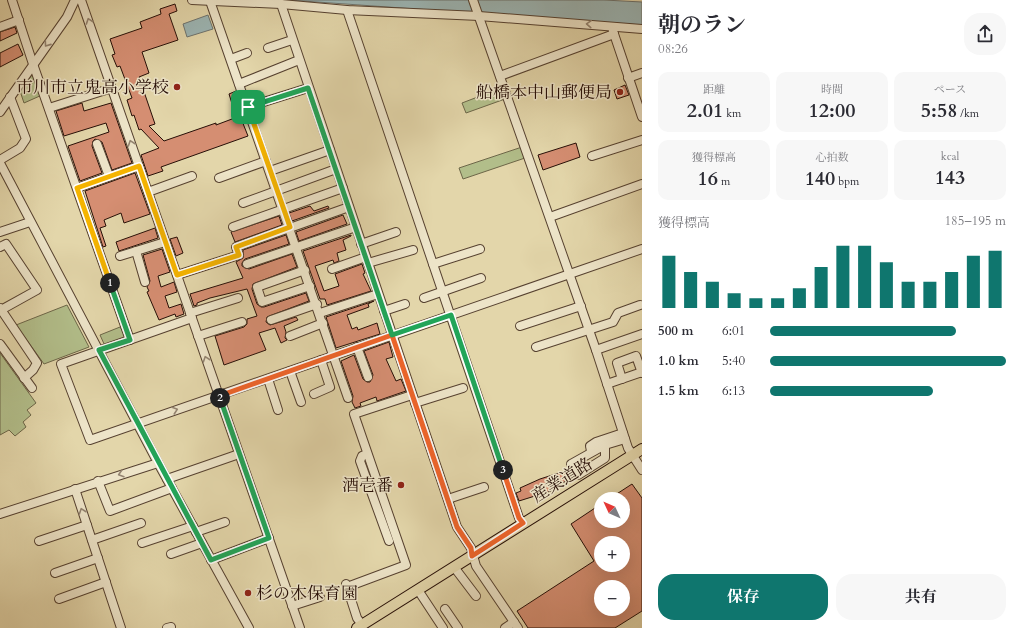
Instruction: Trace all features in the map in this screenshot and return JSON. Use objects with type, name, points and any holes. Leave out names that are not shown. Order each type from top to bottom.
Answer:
[{"type":"main road","name":"産業道路","points":[[359,626],[642,449]]},
{"type":"street","points":[[12,0],[48,108],[130,340]]},
{"type":"street","points":[[0,112],[67,17],[75,0]]},
{"type":"street","points":[[81,0],[300,628]]},
{"type":"street","points":[[192,0],[281,4],[347,10],[479,15],[613,30],[642,29]]},
{"type":"street","points":[[473,0],[570,274],[624,436],[632,455],[642,470]]},
{"type":"street","points":[[210,1],[324,323],[348,398]]},
{"type":"street","points":[[281,4],[308,88],[457,527],[471,548],[476,566],[516,625],[505,628]]},
{"type":"street","points":[[347,10],[519,518],[523,523]]},
{"type":"street","points":[[0,27],[19,20]]},
{"type":"street","points":[[500,76],[613,30]]},
{"type":"street","points":[[613,30],[642,117]]},
{"type":"street","points":[[268,48],[292,40]]},
{"type":"street","points":[[231,59],[247,53]]},
{"type":"street","points":[[239,84],[299,60]]},
{"type":"street","points":[[628,78],[642,73]]},
{"type":"street","points":[[48,108],[112,88]]},
{"type":"street","points":[[248,107],[308,88]]},
{"type":"street","points":[[0,160],[20,148],[26,139],[10,97]]},
{"type":"street","points":[[592,156],[642,140]]},
{"type":"street","points":[[97,144],[109,176]]},
{"type":"street","points":[[270,171],[330,150]]},
{"type":"street","points":[[219,178],[266,161]]},
{"type":"street","points":[[0,164],[167,479],[249,628]]},
{"type":"street","points":[[77,188],[139,166]]},
{"type":"street","points":[[243,203],[336,169]]},
{"type":"street","points":[[148,192],[192,176]]},
{"type":"street","points":[[550,217],[642,184]]},
{"type":"street","points":[[233,227],[342,188]]},
{"type":"street","points":[[177,275],[239,255],[236,247],[349,207]]},
{"type":"street","points":[[0,232],[30,222]]},
{"type":"street","points":[[247,264],[356,228]]},
{"type":"street","points":[[361,244],[396,232]]},
{"type":"street","points":[[120,256],[165,242]]},
{"type":"street","points":[[0,246],[6,244],[37,290],[1,309],[37,363],[33,370],[24,378]]},
{"type":"street","points":[[433,264],[480,249]]},
{"type":"street","points":[[238,298],[130,340],[61,364],[90,440],[642,249]]},
{"type":"street","points":[[332,269],[413,250]]},
{"type":"street","points":[[136,251],[145,282]]},
{"type":"street","points":[[305,270],[257,288],[262,302],[310,286]]},
{"type":"street","points":[[424,298],[481,278]]},
{"type":"street","points":[[320,313],[378,294]]},
{"type":"street","points":[[271,320],[317,304]]},
{"type":"street","points":[[384,311],[405,304]]},
{"type":"street","points":[[536,347],[613,322],[618,313],[640,305]]},
{"type":"street","points":[[520,326],[581,306]]},
{"type":"street","points":[[198,336],[242,322]]},
{"type":"street","points":[[290,336],[324,323]]},
{"type":"street","points":[[596,350],[642,334]]},
{"type":"street","points":[[0,344],[32,388]]},
{"type":"street","points":[[357,348],[368,377]]},
{"type":"street","points":[[607,384],[622,379],[642,372],[636,356],[617,363],[622,379]]},
{"type":"street","points":[[314,394],[330,387],[321,360]]},
{"type":"street","points":[[290,371],[301,402]]},
{"type":"street","points":[[268,379],[278,410]]},
{"type":"street","points":[[415,403],[463,388]]},
{"type":"street","points":[[359,626],[346,585],[406,565],[354,414],[412,395]]},
{"type":"street","points":[[584,486],[571,464],[604,445],[624,436]]},
{"type":"street","points":[[591,452],[590,446],[596,442],[624,436]]},
{"type":"street","points":[[604,445],[605,458],[612,468]]},
{"type":"street","points":[[167,479],[239,454]]},
{"type":"street","points":[[367,454],[362,456],[360,461],[389,541]]},
{"type":"street","points":[[578,475],[605,458]]},
{"type":"street","points":[[0,514],[158,462]]},
{"type":"street","points":[[98,481],[110,512],[172,488]]},
{"type":"street","points":[[448,499],[484,487]]},
{"type":"street","points":[[75,489],[121,628]]},
{"type":"street","points":[[142,543],[225,522]]},
{"type":"street","points":[[92,540],[141,523]]},
{"type":"street","points":[[39,541],[87,525]]},
{"type":"street","points":[[211,560],[269,538]]},
{"type":"street","points":[[170,554],[202,543]]},
{"type":"street","points":[[55,573],[98,558]]},
{"type":"street","points":[[454,567],[476,596]]},
{"type":"street","points":[[58,599],[106,582]]},
{"type":"street","points":[[418,590],[443,628]]},
{"type":"street","points":[[292,606],[320,597]]},
{"type":"street","points":[[445,609],[458,628]]},
{"type":"green space","points":[[34,72],[42,95],[24,103],[20,91]]},
{"type":"green space","points":[[501,88],[505,99],[466,113],[462,103]]},
{"type":"green space","points":[[522,147],[525,158],[463,179],[459,168]]},
{"type":"green space","points":[[67,305],[89,347],[44,364],[16,325]]},
{"type":"green space","points":[[120,327],[127,338],[105,346],[100,335]]},
{"type":"green space","points":[[0,353],[36,403],[27,410],[31,415],[23,422],[26,427],[15,436],[9,430],[0,435]]},
{"type":"water","points":[[289,0],[604,0],[642,2],[642,25]]},
{"type":"water","points":[[208,15],[213,29],[187,37],[183,24]]},
{"type":"building","points":[[175,4],[177,11],[169,14],[178,40],[142,52],[149,73],[139,77],[155,124],[149,126],[164,141],[240,116],[248,136],[161,167],[163,171],[148,176],[141,155],[159,148],[141,129],[139,130],[134,115],[132,116],[127,100],[132,98],[120,66],[117,67],[112,55],[115,54],[110,39],[142,28],[140,22],[161,14],[160,9]]},
{"type":"building","points":[[15,27],[17,33],[0,41],[0,32]]},
{"type":"building","points":[[18,44],[23,55],[0,67],[0,53]]},
{"type":"building","points":[[625,85],[629,95],[617,99],[614,90]]},
{"type":"building","points":[[236,91],[240,104],[233,107],[229,94]]},
{"type":"building","points":[[82,103],[84,111],[111,103],[132,163],[112,170],[102,142],[95,139],[92,146],[102,173],[80,181],[68,146],[109,132],[106,123],[64,136],[56,111]]},
{"type":"building","points":[[576,143],[580,157],[543,170],[538,155]]},
{"type":"building","points":[[135,173],[150,214],[124,223],[121,213],[104,220],[106,226],[100,228],[106,246],[103,247],[85,191]]},
{"type":"building","points":[[310,206],[314,211],[328,206],[329,208],[292,221],[289,213]]},
{"type":"building","points":[[343,215],[347,224],[299,241],[296,232]]},
{"type":"building","points":[[279,216],[282,225],[235,242],[231,232]]},
{"type":"building","points":[[155,228],[158,238],[119,251],[116,242]]},
{"type":"building","points":[[286,235],[289,244],[245,259],[242,266],[249,269],[292,254],[297,267],[253,284],[252,289],[257,304],[264,307],[306,293],[309,301],[267,317],[266,322],[270,325],[296,317],[298,320],[284,326],[286,332],[285,338],[287,340],[281,343],[275,328],[259,333],[266,350],[224,365],[215,336],[244,327],[247,324],[247,319],[257,316],[247,289],[210,298],[197,303],[197,305],[194,306],[190,294],[243,278],[236,262],[243,258],[243,250]]},
{"type":"building","points":[[351,235],[343,240],[346,250],[337,253],[339,261],[334,263],[333,260],[315,266],[324,291],[339,286],[335,274],[362,264],[365,273],[363,274],[371,291],[327,305],[325,299],[320,299],[303,251]]},
{"type":"building","points":[[177,237],[183,253],[176,256],[170,239]]},
{"type":"building","points":[[162,249],[170,272],[158,276],[161,287],[174,282],[177,292],[165,296],[169,308],[181,304],[184,314],[176,317],[175,314],[159,320],[147,292],[149,291],[147,287],[150,281],[143,255]]},
{"type":"building","points":[[374,301],[368,304],[369,307],[347,315],[352,329],[357,327],[358,330],[377,323],[380,334],[336,348],[326,317]]},
{"type":"building","points":[[389,342],[393,357],[386,359],[396,381],[401,379],[406,391],[377,401],[376,397],[360,403],[361,406],[355,408],[352,402],[353,396],[341,361],[354,355],[363,379],[370,382],[373,375],[364,351]]},
{"type":"building","points":[[568,470],[572,475],[569,477],[570,480],[553,486],[554,490],[519,501],[516,493],[521,491],[520,488],[540,479]]},
{"type":"building","points":[[632,484],[642,498],[642,611],[615,628],[528,628],[517,611],[594,561],[571,524],[594,509],[594,528],[630,528],[630,492],[620,492]]},
{"type":"place","name":"市川市立鬼高小学校","points":[[177,87]]},
{"type":"place","name":"船橋本中山郵便局","points":[[620,92]]},
{"type":"place","name":"酒壱番","points":[[401,485]]},
{"type":"place","name":"杉の木保育園","points":[[248,593]]},
{"type":"route","points":[[248,107],[290,227],[236,247],[239,255],[177,275],[139,166],[77,188],[130,340],[99,350],[211,560],[269,538],[219,396],[392,335],[457,527],[471,548],[472,556],[523,523],[519,518],[451,315],[392,335],[308,88],[248,107]]}]
